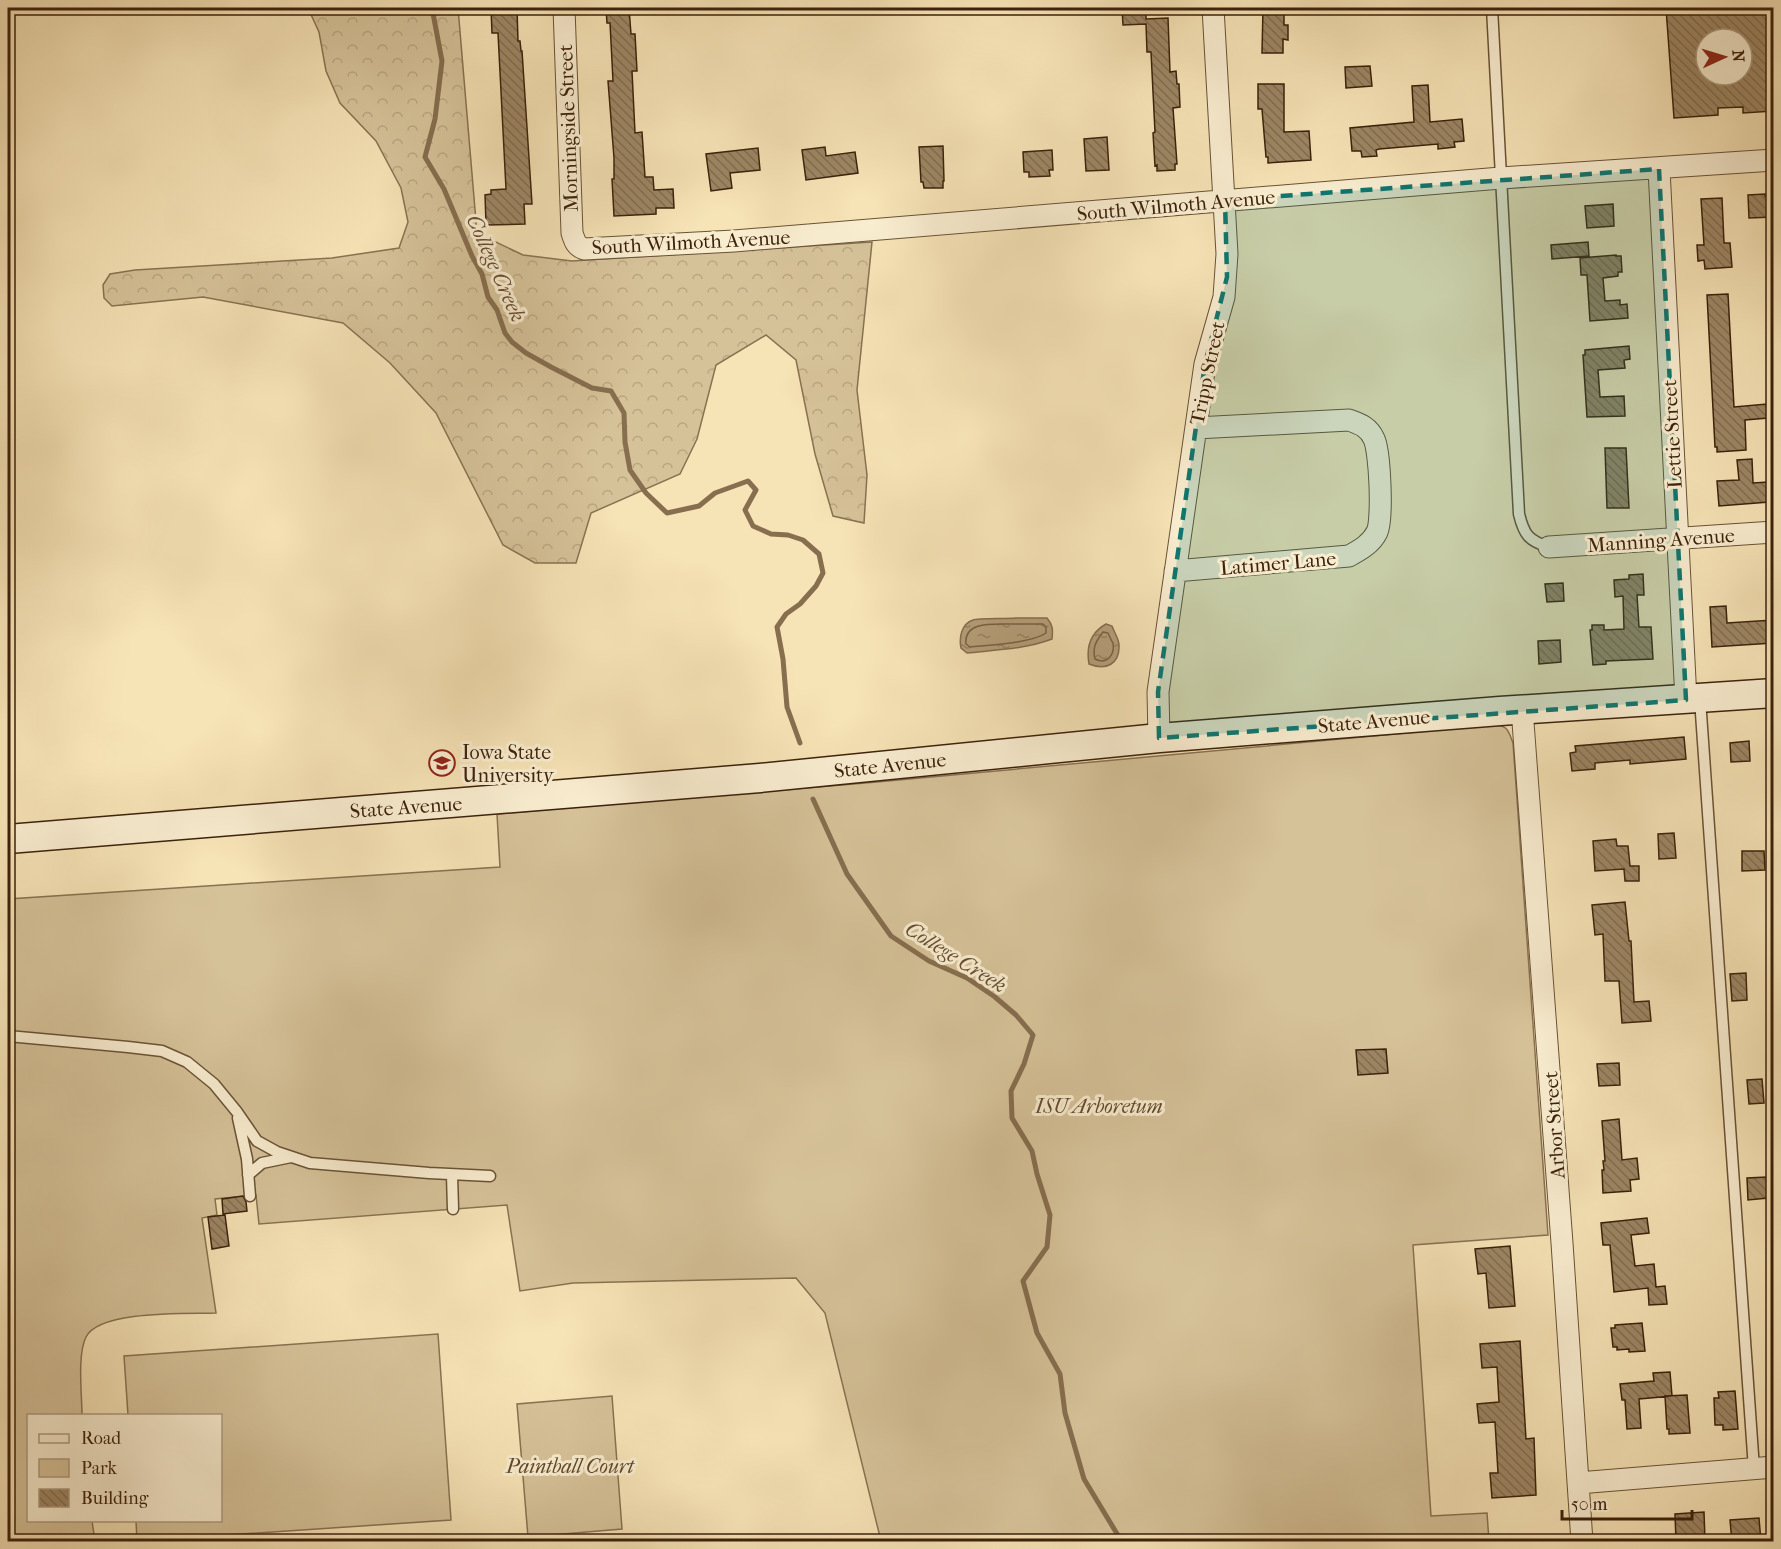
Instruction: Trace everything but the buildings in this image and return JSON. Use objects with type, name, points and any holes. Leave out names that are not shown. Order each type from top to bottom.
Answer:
[{"type":"street","name":"Morningside Street","points":[[564,8],[573,233],[574,242],[578,247]]},
{"type":"street","name":"Tripp Street","points":[[1159,738],[1158,692],[1204,364],[1224,297],[1227,277],[1225,200],[1213,8]]},
{"type":"street","name":"South Wilmoth Avenue","points":[[578,247],[593,250],[734,241],[1501,178],[1773,160]]},
{"type":"street","name":"Lettie Street","points":[[1659,169],[1677,538],[1693,699]]},
{"type":"street","name":"Latimer Lane","points":[[1175,572],[1349,556],[1369,544],[1378,531],[1381,514],[1375,440],[1366,427],[1349,420],[1196,428]]},
{"type":"street","name":"Manning Avenue","points":[[1549,547],[1773,532]]},
{"type":"street","name":"State Avenue","points":[[8,839],[760,778],[1159,738],[1773,693]]},
{"type":"street","name":"Arbor Street","points":[[1522,710],[1562,1232],[1582,1542]]},
{"type":"street","points":[[1578,1483],[1763,1468]]},
{"type":"lane","points":[[1492,8],[1519,514],[1522,528],[1534,542],[1549,547]]},
{"type":"lane","points":[[1693,699],[1763,1468]]},
{"type":"lane","points":[[8,1036],[162,1051],[187,1062],[214,1084],[257,1141],[277,1152],[310,1163],[490,1176]]},
{"type":"lane","points":[[237,1112],[250,1196]]},
{"type":"lane","points":[[248,1175],[262,1163],[291,1157]]},
{"type":"lane","points":[[452,1175],[453,1209]]},
{"type":"highlighted area","points":[[1659,169],[1686,700],[1159,738],[1158,692],[1205,364],[1227,277],[1225,200]]},
{"type":"green space","points":[[308,8],[458,8],[477,233],[523,255],[572,261],[872,242],[857,390],[867,475],[864,523],[833,516],[815,454],[796,360],[766,335],[716,365],[697,439],[680,474],[591,513],[576,563],[535,563],[503,545],[436,413],[390,363],[343,323],[203,297],[112,306],[104,298],[103,285],[110,274],[135,270],[332,258],[399,248],[408,222],[401,188],[376,141],[340,103],[326,71],[319,32]]},
{"type":"green space","name":"ISU Arboretum","points":[[1492,725],[1507,729],[1513,743],[1548,1235],[1413,1245],[1431,1516],[1487,1513],[1489,1541],[881,1541],[825,1313],[796,1278],[573,1283],[520,1291],[507,1205],[259,1224],[256,1195],[215,1199],[217,1215],[202,1218],[216,1313],[145,1315],[108,1322],[94,1328],[86,1337],[83,1345],[82,1414],[27,1414],[27,1522],[92,1522],[95,1541],[8,1541],[8,899],[500,867],[497,814],[877,782]]},
{"type":"green space","points":[[438,1334],[451,1520],[137,1541],[136,1522],[222,1522],[222,1414],[128,1414],[124,1356]]},
{"type":"green space","name":"Paintball Court","points":[[612,1396],[622,1529],[528,1537],[517,1404]]},
{"type":"water","points":[[1047,618],[1052,628],[1052,639],[1032,645],[999,650],[967,653],[961,648],[962,632],[969,622],[981,619]]},
{"type":"water","points":[[1106,624],[1112,626],[1118,640],[1117,657],[1106,666],[1089,664],[1090,641]]},
{"type":"waterway","name":"College Creek","points":[[432,8],[442,61],[435,119],[425,157],[444,189],[482,274],[488,297],[497,310],[505,333],[526,353],[551,367],[592,388],[611,391],[624,413],[625,442],[630,470],[646,493],[667,513],[699,506],[715,493],[748,481],[756,490],[745,510],[753,526],[771,534],[788,535],[803,540],[819,554],[823,573],[816,586],[800,604],[786,614],[777,627],[783,659],[787,707],[800,743]]},
{"type":"waterway","name":"College Creek","points":[[813,799],[847,874],[891,936],[929,961],[967,978],[995,997],[1016,1015],[1033,1035],[1024,1064],[1011,1091],[1012,1118],[1032,1151],[1050,1215],[1047,1247],[1023,1281],[1037,1333],[1060,1374],[1065,1413],[1084,1479],[1122,1542]]},
{"type":"place","name":"Iowa State University","points":[[442,763]]}]
